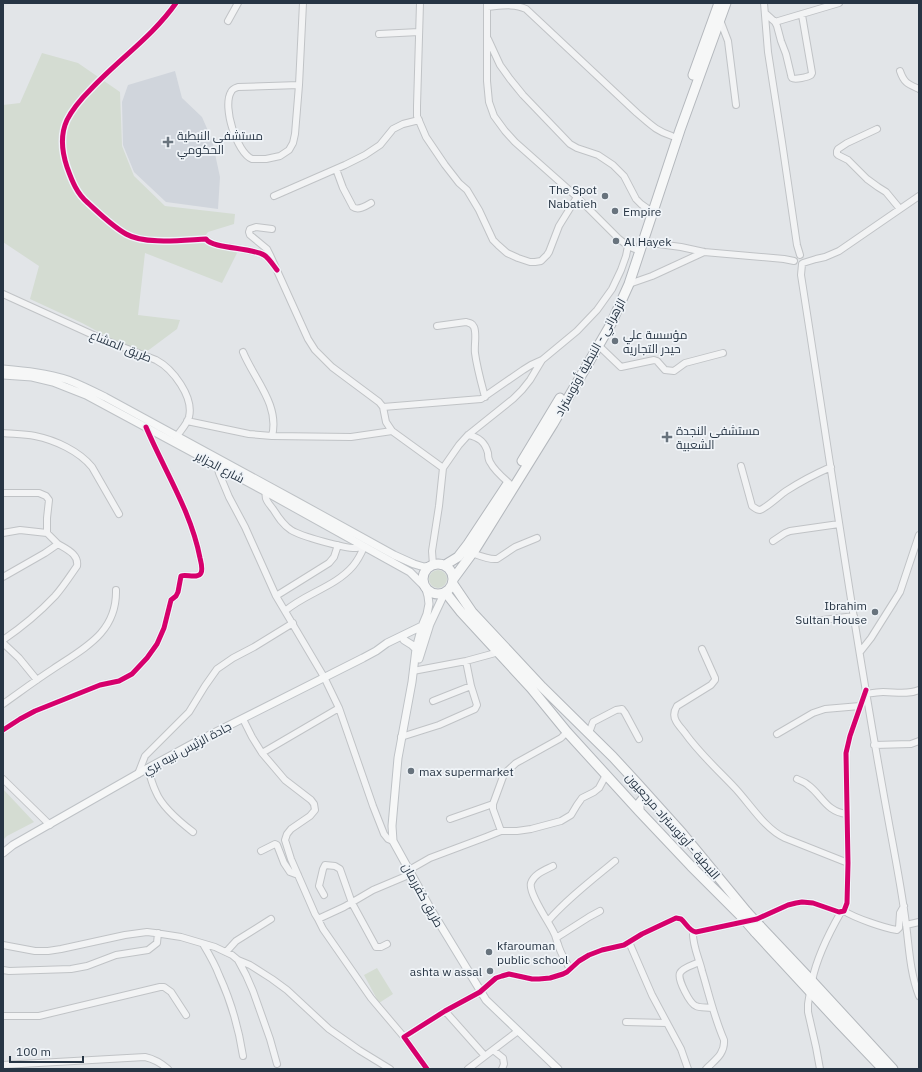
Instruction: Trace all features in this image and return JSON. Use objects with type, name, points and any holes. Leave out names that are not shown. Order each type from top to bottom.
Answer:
[{"type":"highway","name":"الزهراني - النبطية أوتوستراد","points":[[444,565],[458,557],[468,544],[509,483],[600,335],[627,276],[631,248],[648,209],[719,3]]},
{"type":"highway","name":"الزهراني - النبطية أوتوستراد","points":[[453,581],[553,424],[611,324],[629,284],[680,130],[726,3]]},
{"type":"highway","points":[[431,565],[444,565],[449,568],[452,573],[452,587],[445,593],[438,595],[431,593],[425,588],[423,575],[431,565]]},
{"type":"highway","name":"النبطية - أوتوستراد مرجعيون","points":[[453,581],[472,612],[542,687],[613,757],[682,833],[744,914]]},
{"type":"highway","name":"النبطية - أوتوستراد مرجعيون","points":[[445,593],[464,616],[499,652],[567,732],[623,794],[691,866],[744,914],[812,981],[893,1069]]},
{"type":"highway","points":[[623,794],[631,794],[636,789],[637,783]]},
{"type":"highway","points":[[639,811],[639,804],[643,799],[646,798],[652,800]]},
{"type":"highway","name":"النبطية - أوتوستراد مرجعيون","points":[[758,929],[810,992],[883,1069]]},
{"type":"main road","name":"شارع الجزاير","points":[[3,369],[20,370],[41,374],[78,384],[105,397],[394,555],[414,564],[424,566],[431,565]]},
{"type":"main road","name":"شارع الجزاير","points":[[3,375],[53,382],[68,387],[100,402],[410,572],[425,588]]},
{"type":"main road","points":[[415,671],[416,649],[429,604],[425,588]]},
{"type":"main road","points":[[415,671],[436,609],[445,593]]},
{"type":"main road","points":[[376,651],[387,643],[429,628]]},
{"type":"main road","points":[[376,651],[404,640],[421,630]]},
{"type":"main road","points":[[404,640],[416,649]]},
{"type":"main road","name":"جادة الرئيس نبيه بري","points":[[3,853],[148,768],[376,651]]},
{"type":"main road","name":"طريق كفررمان","points":[[415,671],[398,758],[392,826],[394,841],[430,908],[480,992],[486,1000],[558,1069]]},
{"type":"street","points":[[176,3],[171,11],[157,26],[133,50],[105,74],[75,107],[68,119],[64,131],[63,141],[63,153],[69,174],[76,189],[85,200],[126,234],[138,238],[154,240],[206,239],[217,245],[247,249],[264,255],[277,270]]},
{"type":"street","points":[[228,21],[238,3]]},
{"type":"street","points":[[298,84],[238,87],[231,92],[229,96],[228,110],[230,122],[243,153],[248,158],[275,158],[284,154],[292,146],[295,134],[303,3]]},
{"type":"street","points":[[420,3],[417,116],[434,151],[454,177],[467,190],[474,201],[493,240],[507,252],[518,258],[535,262],[541,260],[547,256],[559,226],[577,197]]},
{"type":"street","points":[[764,3],[768,52],[801,275],[874,745],[904,906],[912,971],[919,996]]},
{"type":"street","points":[[775,22],[839,3]]},
{"type":"street","points":[[383,407],[481,399],[523,370],[542,360],[577,330],[597,310],[612,289],[631,248],[619,239],[577,197],[515,142],[494,116],[489,102],[487,81],[487,5],[514,5],[526,10],[637,114],[657,130],[672,136]]},
{"type":"street","points":[[765,13],[775,22],[792,77],[794,79],[808,77],[812,73],[802,15]]},
{"type":"street","points":[[720,20],[728,42],[736,105]]},
{"type":"street","points":[[379,34],[419,32]]},
{"type":"street","points":[[487,38],[500,65],[523,95],[570,144],[598,155],[616,168],[624,176],[636,199],[648,209]]},
{"type":"street","points":[[900,71],[902,78],[905,81],[919,88]]},
{"type":"street","points":[[274,196],[294,189],[352,162],[376,148],[389,133],[396,128],[403,124],[419,120]]},
{"type":"street","points":[[877,129],[847,143],[838,149],[837,154],[848,160],[867,179],[886,192],[900,209]]},
{"type":"street","points":[[336,169],[343,188],[355,209],[371,203]]},
{"type":"street","points":[[643,242],[704,252],[799,260],[816,259],[839,251],[919,196]]},
{"type":"street","points":[[272,229],[256,227],[249,230],[249,232],[250,235],[270,254],[308,339],[315,350],[332,367],[375,398],[383,407],[386,422],[392,431],[443,468]]},
{"type":"street","points":[[629,284],[652,276],[704,252]]},
{"type":"street","name":"طريق المشاع","points":[[3,294],[102,339],[159,362],[175,378],[185,392],[189,407],[189,417],[187,421]]},
{"type":"street","points":[[437,326],[466,322],[472,325],[474,330],[478,370],[485,396]]},
{"type":"street","points":[[598,345],[621,367],[654,360],[657,361],[665,370],[671,371],[685,363],[723,353]]},
{"type":"street","points":[[243,352],[271,406],[274,421],[272,436]]},
{"type":"street","points":[[431,565],[443,468],[468,435],[522,390],[542,360]]},
{"type":"street","points":[[177,436],[187,421],[249,434],[272,436],[351,437],[392,431]]},
{"type":"street","points":[[3,730],[40,709],[100,685],[119,681],[132,674],[148,658],[157,644],[164,628],[171,600],[178,592],[181,576],[197,576],[201,573],[199,550],[193,528],[146,427]]},
{"type":"street","points":[[3,433],[35,436],[77,453],[92,467],[119,514]]},
{"type":"street","points":[[468,435],[482,440],[487,448],[488,459],[491,464],[509,483]]},
{"type":"street","points":[[218,466],[219,473],[229,497],[245,527],[276,596],[324,677],[339,708],[384,834],[388,839],[394,841]]},
{"type":"street","points":[[740,466],[752,506],[758,510],[765,507],[786,491],[831,467]]},
{"type":"street","points":[[266,492],[265,495],[267,500],[276,515],[292,531],[313,539],[338,545],[355,548],[363,547]]},
{"type":"street","points":[[3,493],[39,493],[46,496],[49,500],[47,533]]},
{"type":"street","points":[[773,542],[790,531],[840,524]]},
{"type":"street","points":[[3,533],[20,530],[47,533],[58,544],[73,553],[78,562],[77,566],[56,595],[39,613],[3,642],[37,680]]},
{"type":"street","points":[[860,652],[871,638],[900,592],[919,535]]},
{"type":"street","points":[[472,553],[495,560],[515,548],[538,538]]},
{"type":"street","points":[[3,576],[58,544]]},
{"type":"street","points":[[276,596],[329,563],[334,556],[338,545]]},
{"type":"street","points":[[285,611],[303,598],[332,583],[346,573],[357,561],[363,547]]},
{"type":"street","points":[[3,704],[90,645],[98,637],[110,617],[116,598],[116,590]]},
{"type":"street","points":[[806,620],[823,620],[854,616]]},
{"type":"street","points":[[138,774],[146,756],[189,712],[217,669],[293,623]]},
{"type":"street","points":[[702,649],[715,680],[713,683],[678,706],[674,715],[676,722],[765,822],[778,834],[848,863]]},
{"type":"street","points":[[415,671],[499,652]]},
{"type":"street","points":[[401,737],[440,725],[476,709],[477,705],[471,686],[466,660]]},
{"type":"street","points":[[433,701],[471,686]]},
{"type":"street","points":[[866,692],[897,693],[919,690]]},
{"type":"street","points":[[812,981],[822,950],[847,903],[847,748],[866,692]]},
{"type":"street","points":[[776,734],[813,713],[825,709],[860,706]]},
{"type":"street","points":[[262,753],[339,708]]},
{"type":"street","points":[[589,733],[593,722],[616,710],[622,709],[626,713],[639,739]]},
{"type":"street","points":[[243,719],[262,753],[279,775],[314,804],[315,810],[310,816],[291,829],[285,840],[291,859],[315,914],[323,929],[371,998],[404,1037],[427,1069]]},
{"type":"street","points":[[501,830],[493,809],[493,804],[502,778],[506,772],[518,762],[561,738],[567,732]]},
{"type":"street","points":[[874,745],[911,744],[919,741]]},
{"type":"street","points":[[148,768],[154,789],[160,800],[193,832]]},
{"type":"street","points":[[318,919],[352,903],[373,890],[410,872],[430,858],[501,830],[517,831],[531,829],[567,818],[572,815],[582,798],[599,788],[606,775]]},
{"type":"street","points":[[3,779],[50,825]]},
{"type":"street","points":[[797,779],[805,782],[812,788],[823,802],[838,812],[847,814]]},
{"type":"street","points":[[450,819],[493,804]]},
{"type":"street","points":[[261,850],[275,844],[277,845],[284,863],[290,872],[298,875]]},
{"type":"street","points":[[548,921],[595,877],[615,861]]},
{"type":"street","points":[[324,895],[319,886],[323,869],[325,865],[335,866],[340,869],[352,903],[376,947],[381,947],[387,944]]},
{"type":"street","points":[[553,866],[534,878],[531,885],[531,890],[548,921],[570,969]]},
{"type":"street","points":[[693,932],[757,919],[788,905],[802,902],[813,903],[839,912],[843,911],[897,930],[899,928],[900,913],[904,906]]},
{"type":"street","points":[[556,938],[600,911]]},
{"type":"street","points":[[404,1037],[480,992],[496,978],[509,974],[532,979],[563,974],[579,960],[589,955],[602,950],[624,945],[642,934],[676,918],[683,920],[693,932],[694,945],[712,1008],[724,1040],[723,1051],[713,1067],[706,1069]]},
{"type":"street","points":[[226,952],[236,941],[271,919]]},
{"type":"street","points":[[906,925],[919,922]]},
{"type":"street","points":[[3,945],[35,951],[61,950],[137,933],[158,933],[196,941],[215,947],[250,965],[272,979],[287,990],[329,1029],[390,1069]]},
{"type":"street","points":[[3,970],[51,970],[71,969],[87,966],[116,955],[148,950],[157,943],[158,933]]},
{"type":"street","points":[[629,942],[652,995],[681,1049],[688,1069]]},
{"type":"street","points":[[203,944],[225,988],[240,1039],[243,1056]]},
{"type":"street","points":[[238,960],[253,991],[277,1064]]},
{"type":"street","points":[[700,962],[681,971],[679,977],[688,997],[694,1005],[698,1007],[712,1008]]},
{"type":"street","points":[[3,1016],[39,1016],[160,986],[171,992],[186,1015]]},
{"type":"street","points":[[810,992],[808,1012],[818,1053],[820,1069]]},
{"type":"street","points":[[446,1011],[486,1056]]},
{"type":"street","points":[[626,1022],[667,1023]]},
{"type":"street","points":[[468,1069],[518,1031]]},
{"type":"street","points":[[493,1050],[503,1058],[504,1064],[502,1069]]},
{"type":"street","points":[[3,1066],[145,1057],[158,1061],[168,1069]]},
{"type":"shaded area","points":[[42,53],[78,63],[120,92],[122,146],[134,176],[165,206],[235,214],[234,224],[208,232],[205,236],[206,240],[238,251],[222,283],[145,253],[138,315],[180,320],[177,329],[142,355],[82,323],[30,299],[39,266],[3,242],[3,105],[20,103]]},
{"type":"shaded area","name":"مستشفى النبطية الحكومي","points":[[175,71],[182,98],[202,117],[212,140],[220,177],[218,209],[166,202],[134,172],[123,145],[122,102],[128,85]]},
{"type":"shaded area","points":[[438,570],[444,573],[447,579],[444,585],[438,588],[432,585],[429,579],[432,573]]},
{"type":"shaded area","points":[[3,789],[34,822],[7,836],[3,840]]},
{"type":"shaded area","points":[[377,968],[393,994],[379,1003],[364,975]]},
{"type":"cycle path","points":[[176,3],[157,26],[102,78],[72,111],[63,132],[62,144],[65,161],[69,172],[75,187],[81,196],[111,224],[126,234],[143,240],[154,241],[206,239],[216,245],[258,252],[264,255],[277,270]]},
{"type":"cycle path","points":[[3,730],[35,711],[100,685],[119,681],[132,674],[147,658],[157,644],[164,628],[171,600],[178,592],[181,576],[197,576],[202,571],[196,541],[184,507],[146,427]]},
{"type":"cycle path","points":[[427,1069],[404,1037],[445,1011],[480,992],[496,978],[509,974],[539,979],[550,978],[563,974],[589,955],[602,950],[624,945],[642,934],[676,918],[681,919],[689,929],[696,932],[757,919],[788,905],[802,902],[813,903],[839,912],[844,911],[847,903],[848,863],[846,753],[850,736],[866,690]]},
{"type":"place","name":"مستشفى النبطية الحكومي","points":[[168,142]]},
{"type":"place","name":"The Spot Nabatieh","points":[[605,196]]},
{"type":"place","name":"Empire","points":[[615,211]]},
{"type":"place","name":"Al Hayek","points":[[616,241]]},
{"type":"place","name":"مؤسسة علي حيدر التجاريه","points":[[615,341]]},
{"type":"place","name":"مستشفى النجدة الشعبية","points":[[667,437]]},
{"type":"place","name":"Ibrahim Sultan House","points":[[875,612]]},
{"type":"place","name":"max supermarket","points":[[411,771]]},
{"type":"place","name":"kfarouman public school","points":[[489,952]]},
{"type":"place","name":"ashta w assal","points":[[490,971]]}]
